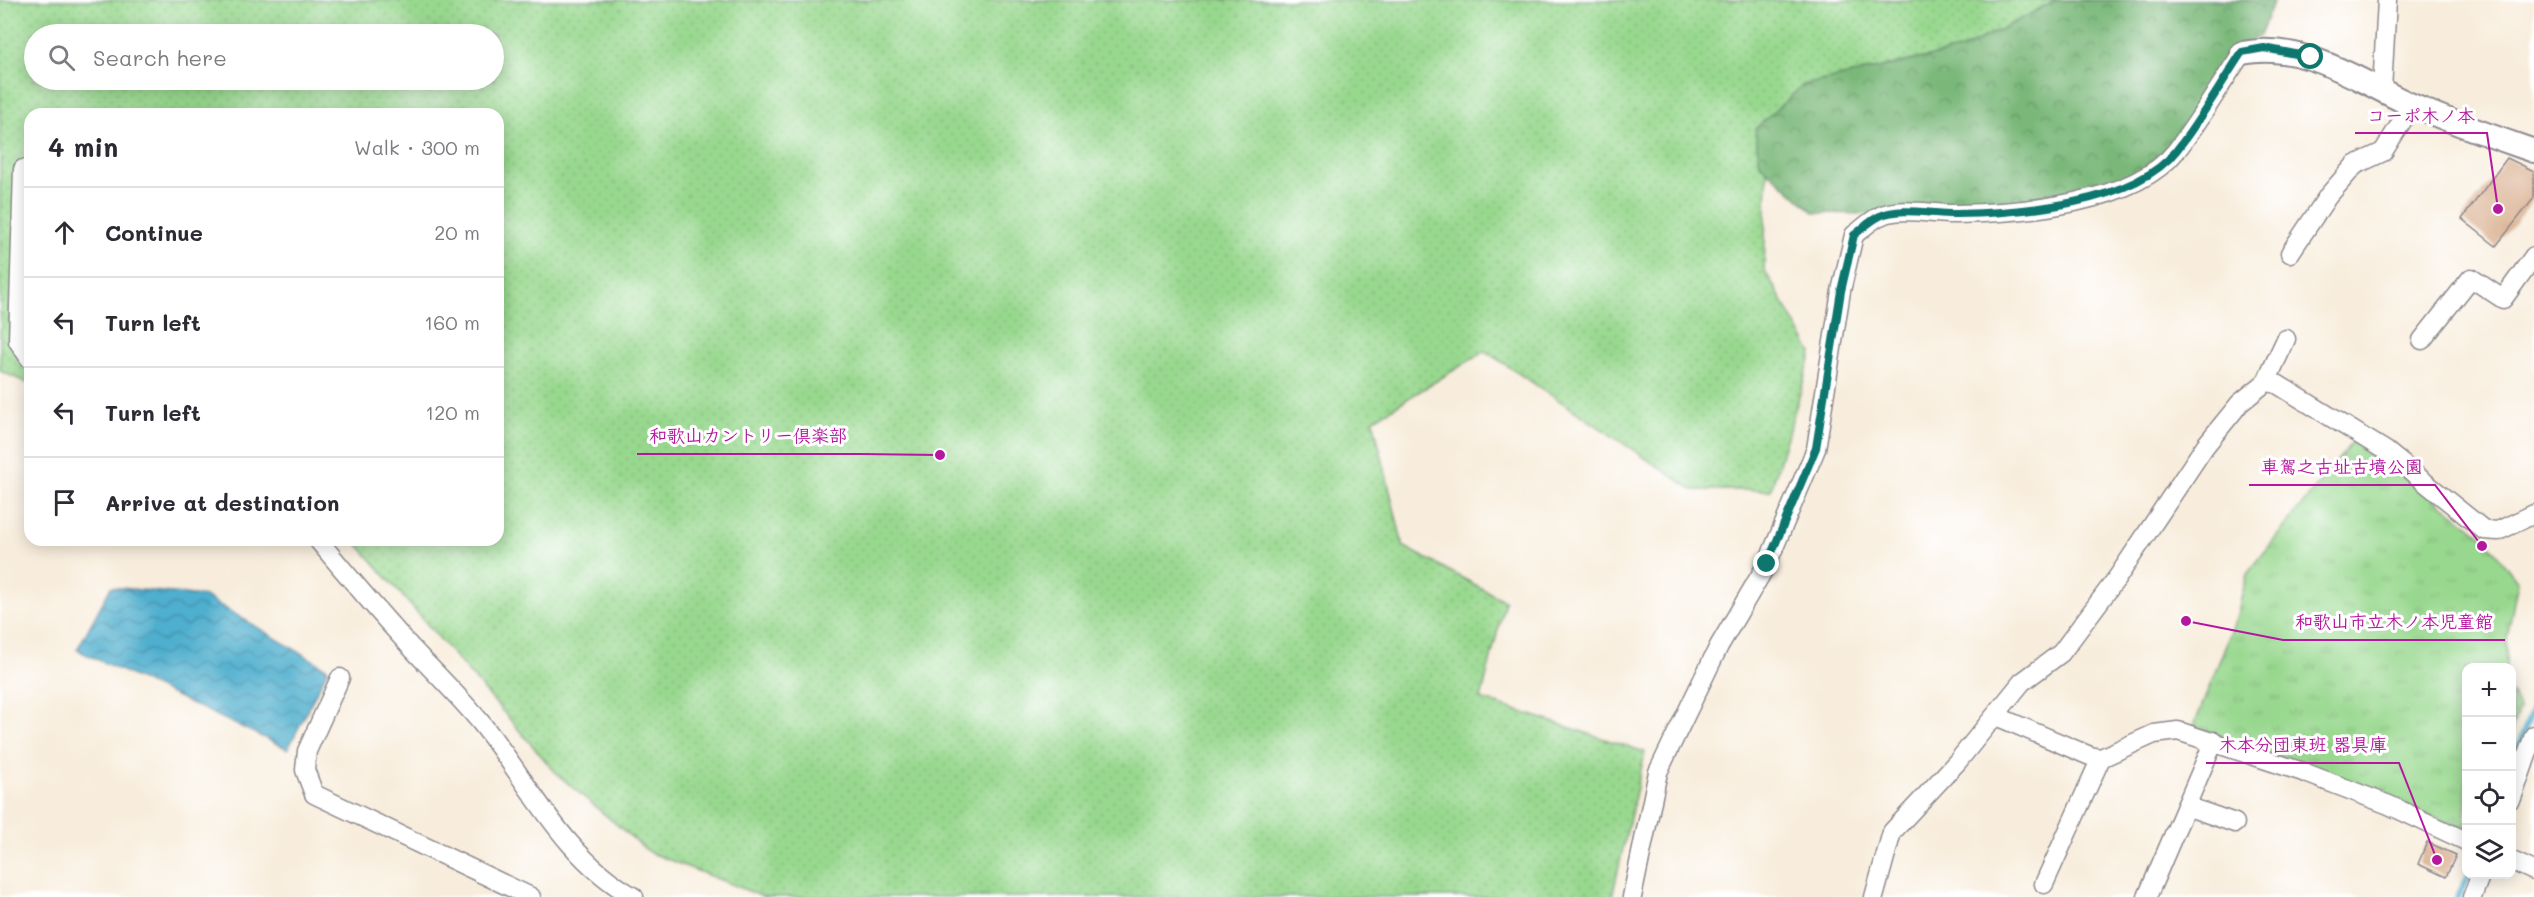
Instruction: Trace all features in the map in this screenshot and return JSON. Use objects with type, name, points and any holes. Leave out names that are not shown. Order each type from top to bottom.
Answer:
[{"type":"street","points":[[2382,90],[2387,0]]},
{"type":"street","points":[[1632,897],[1658,772],[1719,646],[1767,564],[1816,448],[1841,291],[1854,235],[1878,217],[1890,213],[1958,214],[2030,209],[2076,202],[2125,189],[2175,153],[2242,52],[2264,48],[2311,57],[2412,105],[2534,151]]},
{"type":"street","points":[[2290,253],[2328,196],[2355,165],[2383,152],[2412,105]]},
{"type":"street","points":[[23,169],[18,341],[24,350]]},
{"type":"street","points":[[2422,340],[2471,278],[2503,299],[2534,256]]},
{"type":"street","points":[[1874,897],[1892,832],[1996,716],[2022,681],[2061,653],[2117,578],[2205,446],[2240,403],[2266,382],[2286,339]]},
{"type":"street","points":[[2266,382],[2277,384],[2386,451],[2484,530],[2499,531],[2534,514]]},
{"type":"street","points":[[323,546],[387,621],[482,724],[542,810],[566,839],[608,882],[634,897]]},
{"type":"street","points":[[340,678],[307,751],[305,770],[314,794],[531,897]]},
{"type":"street","points":[[1996,716],[2090,756],[2101,758],[2154,734],[2178,731],[2214,741],[2389,806],[2462,840]]},
{"type":"street","points":[[2516,784],[2534,735]]},
{"type":"street","points":[[2147,897],[2214,741]]},
{"type":"street","points":[[2044,884],[2101,758]]},
{"type":"street","points":[[2186,806],[2235,823]]},
{"type":"street","points":[[2516,863],[2534,871]]},
{"type":"street","points":[[2472,897],[2479,879]]},
{"type":"green space","points":[[0,0],[2090,0],[2088,5],[1769,116],[1764,269],[1812,353],[1771,490],[1693,490],[1485,351],[1373,420],[1403,546],[1505,601],[1481,699],[1645,752],[1612,897],[764,897],[649,852],[557,774],[359,546],[504,546],[504,108],[24,108],[24,381],[0,371]]},
{"type":"green space","points":[[2057,0],[2274,0],[2260,36],[2246,42],[2169,148],[2121,185],[2028,203],[1874,214],[1815,213],[1760,164],[1755,129],[1803,85],[1963,49]]},
{"type":"green space","points":[[2353,441],[2373,451],[2483,536],[2518,582],[2507,637],[2506,663],[2462,663],[2462,827],[2194,726],[2237,616],[2247,574]]},
{"type":"green space","points":[[2516,701],[2519,708],[2516,717]]},
{"type":"water","points":[[111,587],[204,596],[328,669],[288,749],[77,650]]},
{"type":"building","points":[[2507,158],[2534,171],[2534,198],[2496,246],[2462,219]]},
{"type":"building","points":[[2427,842],[2456,855],[2446,877],[2418,864]]},
{"type":"waterway","points":[[2516,753],[2534,704]]},
{"type":"waterway","points":[[2457,897],[2467,879]]},
{"type":"place","name":"コーポ木ノ本","points":[[2498,209]]},
{"type":"place","name":"和歌山カントリー倶楽部","points":[[940,455]]},
{"type":"place","name":"車駕之古址古墳公園","points":[[2482,546]]},
{"type":"place","name":"和歌山市立木ノ本児童館","points":[[2186,621]]},
{"type":"place","name":"木本分団東班 器具庫","points":[[2437,860]]},
{"type":"route","points":[[1767,564],[1816,448],[1841,291],[1854,235],[1878,217],[1890,213],[1958,214],[2030,209],[2076,202],[2125,189],[2175,153],[2242,52],[2264,48],[2311,57]]}]
